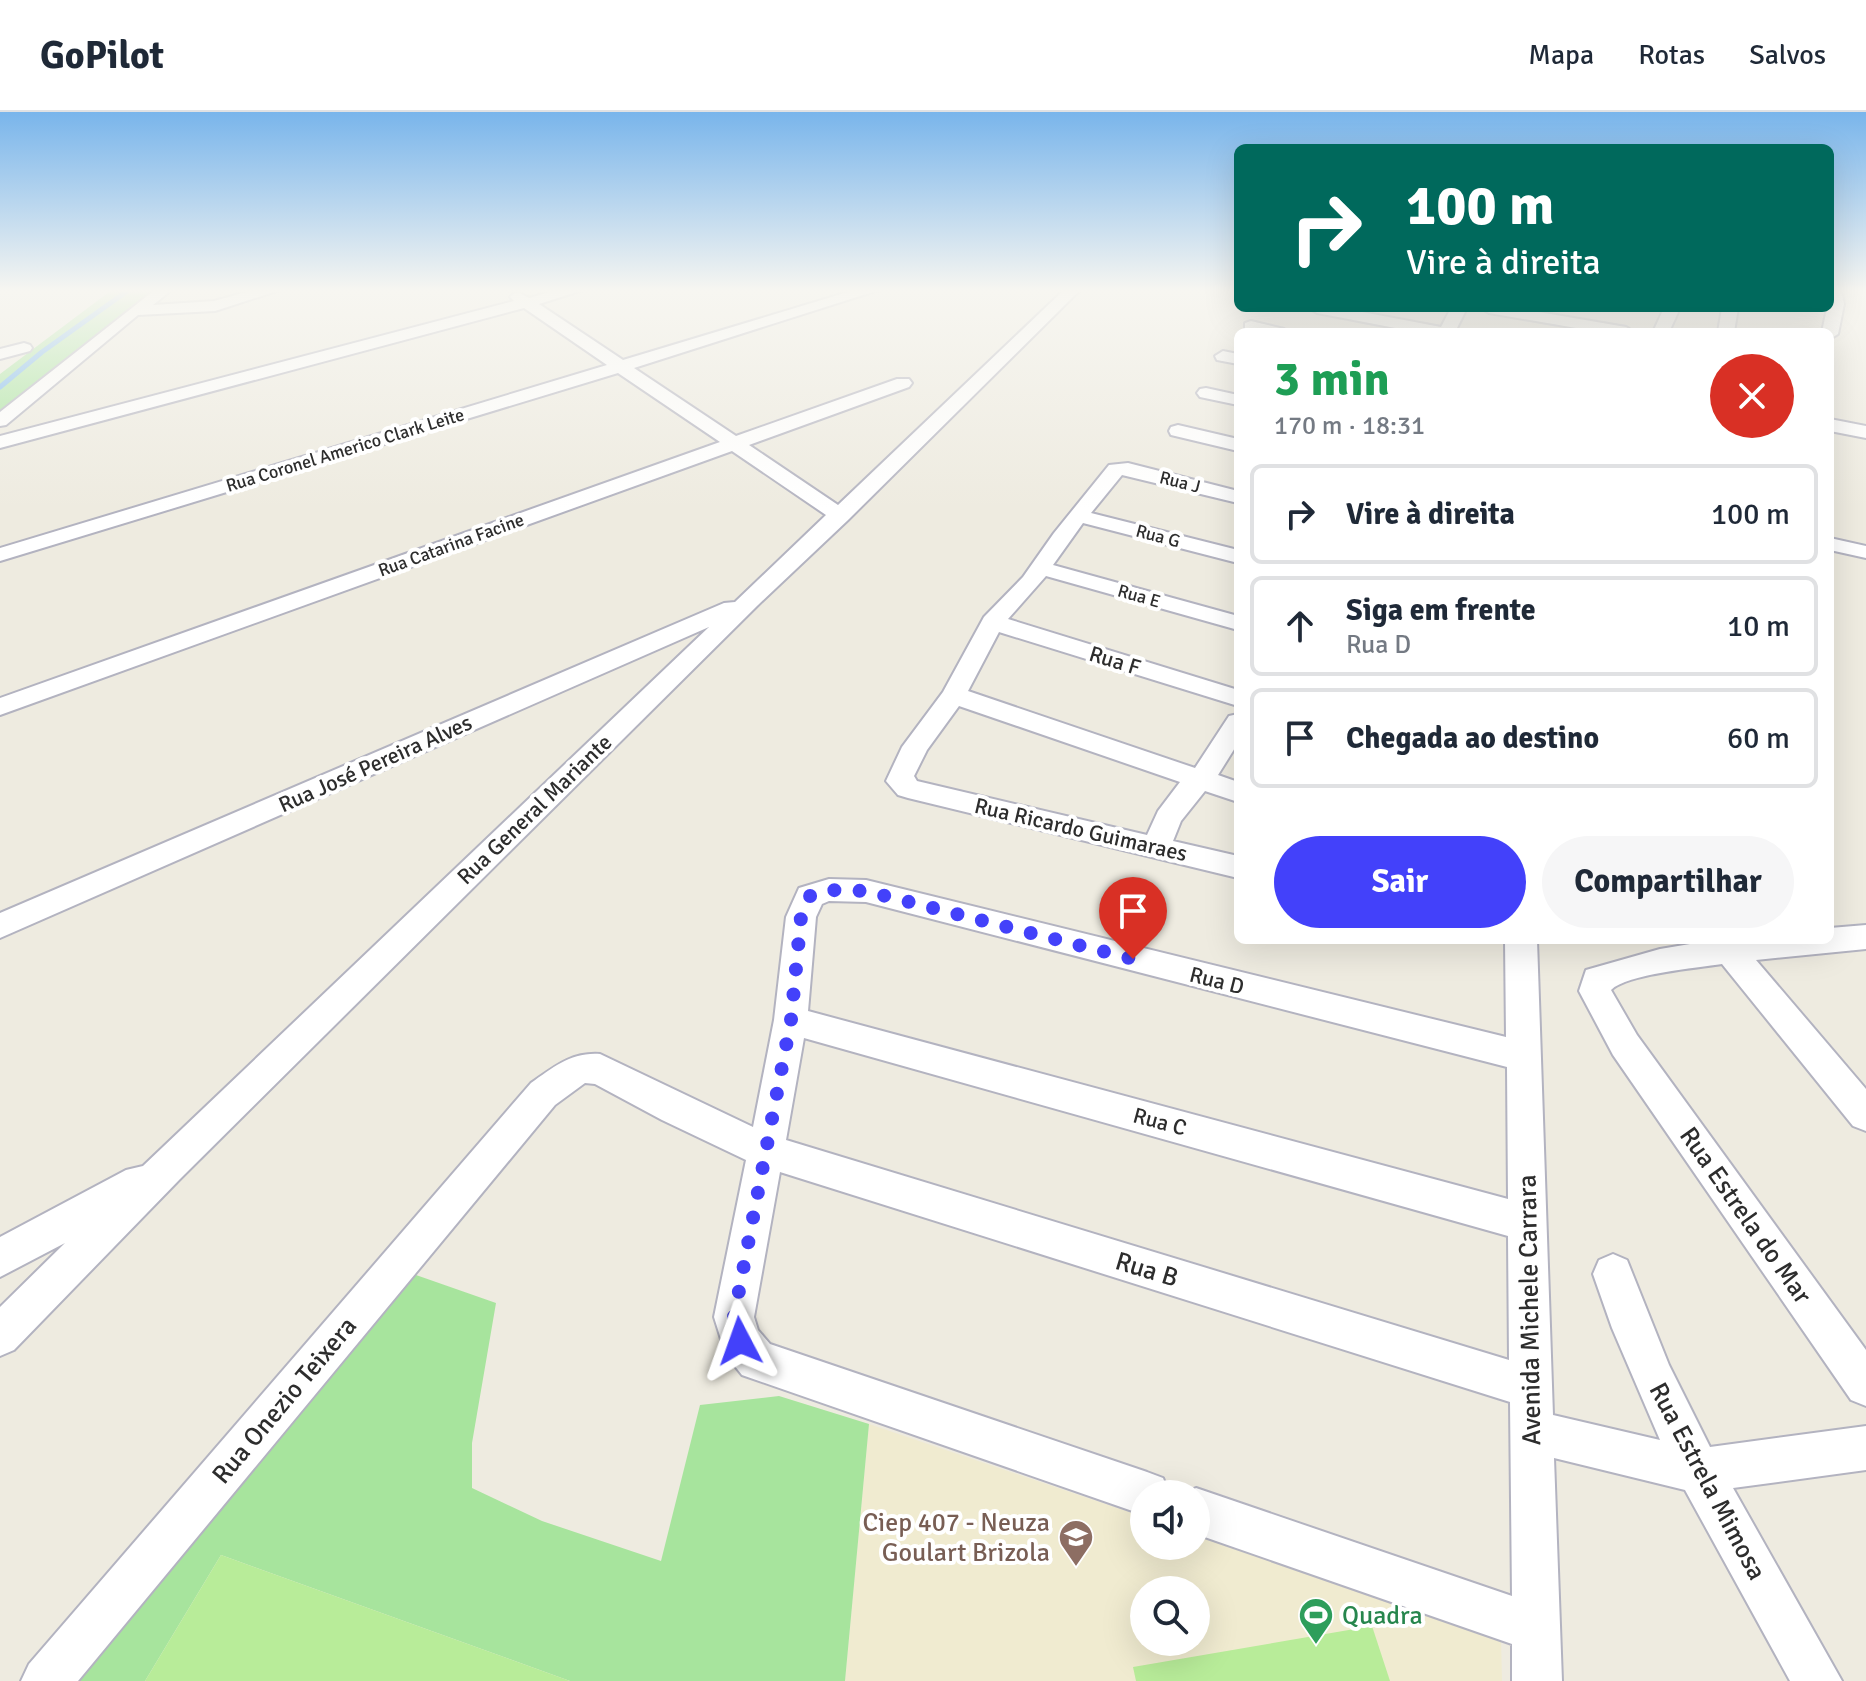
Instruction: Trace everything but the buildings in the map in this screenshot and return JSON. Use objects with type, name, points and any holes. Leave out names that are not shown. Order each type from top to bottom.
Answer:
[{"type":"street","points":[[0,421],[72,362]]},
{"type":"street","points":[[0,442],[302,362]]},
{"type":"street","points":[[615,362],[841,516]]},
{"type":"street","name":"Rua Coronel Americo Clark Leite","points":[[0,555],[633,362]]},
{"type":"street","name":"Rua General Mariante","points":[[0,1336],[167,1167],[999,362]]},
{"type":"street","name":"Rua Catarina Facine","points":[[0,707],[903,383]]},
{"type":"street","points":[[1206,393],[1234,399]]},
{"type":"street","points":[[1834,426],[1866,432]]},
{"type":"street","points":[[1178,431],[1234,444]]},
{"type":"street","name":"Rua J","points":[[1078,516],[1116,469],[1121,468],[1234,496]]},
{"type":"street","points":[[1078,516],[1041,568],[992,622],[954,695],[1234,791]]},
{"type":"street","name":"Rua G","points":[[1078,516],[1234,556]]},
{"type":"street","points":[[1834,545],[1866,552]]},
{"type":"street","name":"Rua E","points":[[1041,568],[1234,622]]},
{"type":"street","name":"Rua José Pereira Alves","points":[[0,926],[750,600]]},
{"type":"street","name":"Rua F","points":[[992,622],[1234,697]]},
{"type":"street","name":"Rua Ricardo Guimaraes","points":[[954,695],[915,747],[900,776],[903,786],[1234,866]]},
{"type":"street","points":[[1156,847],[1168,818],[1192,786],[1202,779],[1234,728]]},
{"type":"street","name":"Rua D","points":[[1130,1488],[757,1360],[740,1341],[734,1317],[791,1020],[804,906],[810,896],[819,892],[866,891],[1523,1056]]},
{"type":"street","points":[[1834,940],[1866,937]]},
{"type":"street","name":"Avenida Michele Carrara","points":[[1521,944],[1528,1223],[1528,1387],[1537,1681]]},
{"type":"street","points":[[1730,951],[1798,944]]},
{"type":"street","points":[[1730,951],[1866,1115]]},
{"type":"street","name":"Rua Estrela do Mar","points":[[1730,951],[1619,971],[1597,979],[1595,991],[1625,1045],[1866,1385]]},
{"type":"street","name":"Rua C","points":[[791,1020],[1528,1223]]},
{"type":"street","name":"Rua Onezio Teixera","points":[[46,1681],[543,1094],[565,1076],[582,1068],[600,1069],[674,1109],[766,1151]]},
{"type":"street","name":"Rua B","points":[[766,1151],[1528,1387]]},
{"type":"street","points":[[0,1258],[167,1167]]},
{"type":"street","name":"Rua Estrela Mimosa","points":[[1613,1274],[1638,1346],[1698,1471],[1817,1681]]},
{"type":"street","points":[[1531,1431],[1698,1471],[1866,1448]]},
{"type":"street","points":[[1210,1516],[1535,1628]]},
{"type":"shaded area","name":"Ciep 407 - Neuza Goulart Brizola","points":[[869,1424],[1130,1512],[1130,1560],[1210,1560],[1210,1539],[1501,1637],[1502,1681],[845,1681]]},
{"type":"green space","points":[[16,362],[65,362],[0,415],[0,374]]},
{"type":"green space","points":[[416,1275],[496,1303],[472,1443],[472,1488],[542,1521],[661,1561],[700,1405],[779,1396],[869,1424],[845,1681],[570,1681],[221,1555],[145,1681],[76,1681]]},
{"type":"green space","points":[[221,1555],[570,1681],[145,1681]]},
{"type":"green space","name":"Quadra","points":[[1372,1626],[1390,1681],[1136,1681],[1133,1667]]},
{"type":"waterway","points":[[0,387],[30,362]]},
{"type":"place","name":"Ciep 407 - Neuza Goulart Brizola","points":[[1076,1568]]},
{"type":"place","name":"Quadra","points":[[1316,1646]]},
{"type":"route","points":[[740,1341],[734,1317],[791,1020],[801,917],[810,896],[829,890],[866,891],[1133,959]]}]
